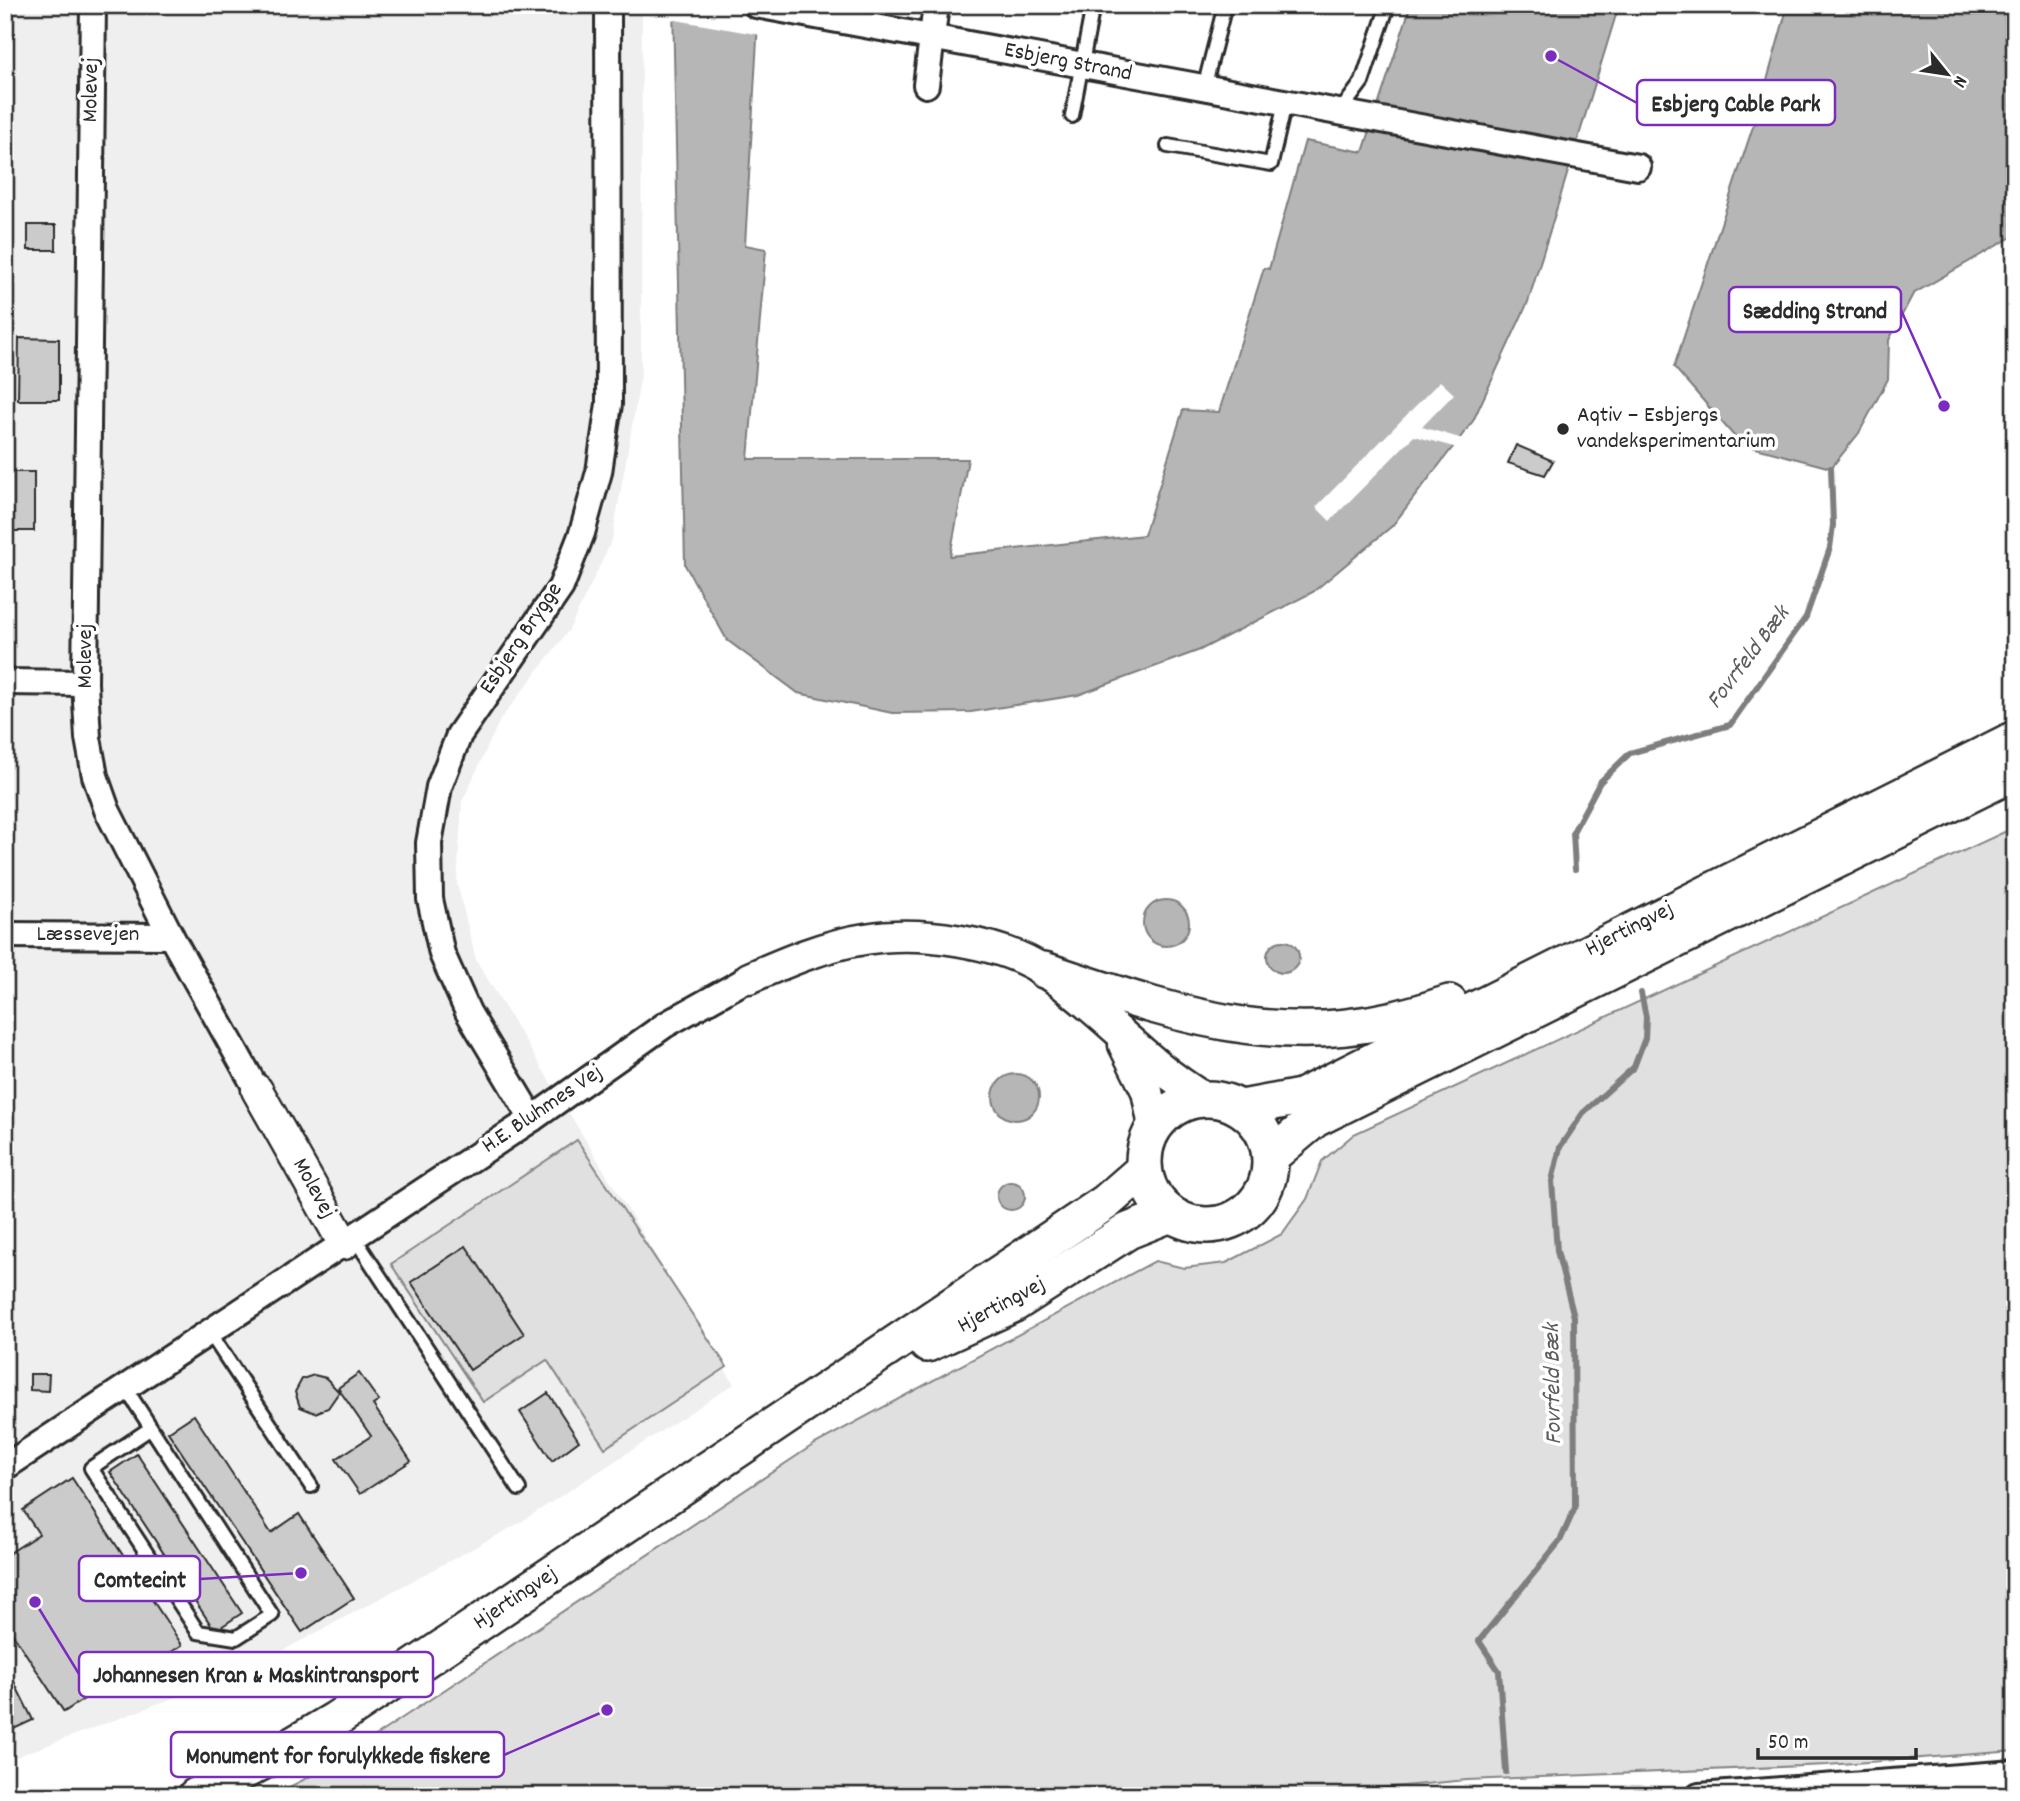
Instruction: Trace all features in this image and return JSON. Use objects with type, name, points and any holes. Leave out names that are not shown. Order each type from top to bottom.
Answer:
[{"type":"main road","name":"Hjertingvej","points":[[1242,1108],[1301,1097],[1662,913],[2015,739]]},
{"type":"main road","name":"Hjertingvej","points":[[1271,1156],[1315,1119],[2015,772]]},
{"type":"main road","points":[[1044,970],[1190,1017],[1263,1029],[1328,1030],[1426,1011],[1498,986],[1662,913]]},
{"type":"main road","points":[[1204,1098],[1224,1100],[1242,1108],[1256,1121],[1266,1138],[1271,1156],[1269,1177],[1261,1196],[1248,1212],[1230,1222],[1209,1226],[1189,1223],[1171,1214],[1157,1202],[1148,1187],[1144,1170],[1145,1147],[1154,1127],[1176,1107],[1204,1098]]},
{"type":"main road","name":"Hjertingvej","points":[[196,1796],[281,1752],[335,1720],[1106,1202],[1144,1170]]},
{"type":"main road","name":"Hjertingvej","points":[[829,1390],[1014,1304],[1128,1231],[1171,1214]]},
{"type":"street","name":"Molevej","points":[[93,5],[85,683],[88,738],[107,810],[171,936],[257,1090],[349,1241]]},
{"type":"street","name":"Esbjerg Brygge","points":[[532,1119],[468,1012],[442,954],[430,899],[429,843],[439,788],[459,735],[561,587],[582,533],[599,472],[610,379],[608,5]]},
{"type":"street","points":[[926,85],[936,5]]},
{"type":"street","name":"Esbjerg Strand","points":[[768,7],[1638,167]]},
{"type":"street","points":[[5,682],[85,683]]},
{"type":"street","name":"Læssevejen","points":[[5,935],[171,936]]},
{"type":"street","name":"H.E. Bluhmes Vej","points":[[5,1467],[532,1119],[665,1026],[749,978],[803,955],[865,939],[928,937],[977,944],[1044,970],[1171,1079],[1204,1098]]},
{"type":"street","name":"H.E. Bluhmes Vej","points":[[1115,1030],[1133,1058],[1147,1091],[1154,1127]]},
{"type":"street","points":[[1699,1796],[2015,1773]]},
{"type":"lane","points":[[1072,116],[1093,5]]},
{"type":"lane","points":[[1204,88],[1225,5]]},
{"type":"lane","points":[[1347,115],[1362,82],[1388,5]]},
{"type":"lane","points":[[1168,146],[1271,164],[1285,103]]},
{"type":"lane","points":[[349,1241],[519,1489]]},
{"type":"lane","points":[[210,1333],[312,1486]]},
{"type":"lane","points":[[126,1389],[152,1428],[272,1615],[236,1638],[198,1632],[91,1468],[152,1428]]},
{"type":"shaded area","points":[[5,5],[642,5],[641,375],[612,540],[569,630],[500,720],[462,802],[457,883],[476,960],[734,1384],[516,1525],[243,1672],[5,1761]]},
{"type":"shaded area","points":[[673,5],[759,5],[745,245],[766,249],[748,459],[968,459],[950,556],[1144,535],[1183,410],[1219,412],[1264,268],[1269,269],[1305,141],[1363,152],[1411,5],[1619,5],[1528,302],[1473,421],[1392,526],[1313,592],[1200,650],[1078,695],[971,712],[892,713],[798,693],[727,640],[685,565]]},
{"type":"shaded area","points":[[1788,5],[2015,5],[2015,235],[1913,294],[1889,340],[1888,379],[1859,433],[1831,468],[1741,444],[1674,367],[1761,102]]},
{"type":"shaded area","points":[[2015,827],[2015,1751],[1827,1765],[1467,1780],[1297,1796],[272,1796],[309,1777],[375,1736],[813,1445],[1155,1261],[1184,1268],[1226,1263],[1282,1234],[1307,1199],[1322,1161],[1354,1134]]},
{"type":"shaded area","points":[[1166,900],[1182,907],[1189,923],[1182,939],[1166,946],[1150,939],[1143,923],[1150,907]]},
{"type":"shaded area","points":[[1283,941],[1294,946],[1299,957],[1294,968],[1283,973],[1272,968],[1267,957],[1272,946]]},
{"type":"shaded area","points":[[1016,1074],[1032,1081],[1039,1097],[1032,1113],[1016,1120],[1000,1113],[993,1097],[1000,1081]]},
{"type":"shaded area","points":[[577,1140],[727,1367],[605,1448],[547,1360],[483,1402],[391,1264]]},
{"type":"shaded area","points":[[1011,1182],[1021,1186],[1025,1196],[1021,1206],[1011,1210],[1001,1206],[997,1196],[1001,1186]]},
{"type":"pier","points":[[670,5],[763,5],[761,35],[670,19]]},
{"type":"pier","points":[[1440,381],[1454,394],[1422,427],[1463,439],[1457,448],[1414,436],[1330,521],[1316,507]]},
{"type":"building","points":[[28,225],[56,225],[56,250],[28,250]]},
{"type":"building","points":[[19,338],[59,339],[59,400],[18,400]]},
{"type":"building","points":[[1516,445],[1553,461],[1545,475],[1508,463]]},
{"type":"building","points":[[5,472],[34,472],[34,531],[5,531]]},
{"type":"building","points":[[466,1246],[524,1334],[470,1370],[411,1282]]},
{"type":"building","points":[[359,1373],[379,1401],[373,1405],[411,1461],[360,1494],[336,1459],[371,1436],[338,1388]]},
{"type":"building","points":[[30,1374],[49,1374],[48,1391],[30,1390]]},
{"type":"building","points":[[314,1375],[326,1378],[339,1392],[328,1408],[315,1413],[300,1407],[295,1392],[302,1379]]},
{"type":"building","points":[[548,1393],[579,1441],[552,1461],[520,1412]]},
{"type":"building","points":[[194,1415],[271,1533],[299,1514],[354,1598],[302,1632],[168,1432]]},
{"type":"building","points":[[137,1454],[242,1613],[221,1627],[211,1625],[110,1472]]},
{"type":"building","points":[[72,1478],[182,1645],[133,1677],[128,1670],[64,1712],[5,1622],[5,1556],[39,1534],[23,1510]]},
{"type":"building","points":[[5,1664],[33,1720],[5,1733]]},
{"type":"waterway","name":"Fovrfeld Bæk","points":[[1575,869],[1573,832],[1600,782],[1630,753],[1730,725],[1806,617],[1830,548],[1833,525],[1831,468]]},
{"type":"waterway","name":"Fovrfeld Bæk","points":[[1506,1772],[1499,1671],[1479,1641],[1560,1541],[1575,1508],[1574,1317],[1557,1251],[1552,1181],[1560,1147],[1583,1113],[1634,1067],[1645,1038],[1646,1017],[1641,993]]},
{"type":"place","name":"Esbjerg Cable Park","points":[[1551,56]]},
{"type":"place","name":"Sædding Strand","points":[[1944,406]]},
{"type":"place","name":"Aqtiv – Esbjergs vandeksperimentarium","points":[[1563,429]]},
{"type":"place","name":"Comtecint","points":[[301,1573]]},
{"type":"place","name":"Johannesen Kran & Maskintransport","points":[[35,1602]]},
{"type":"place","name":"Monument for forulykkede fiskere","points":[[607,1710]]}]
